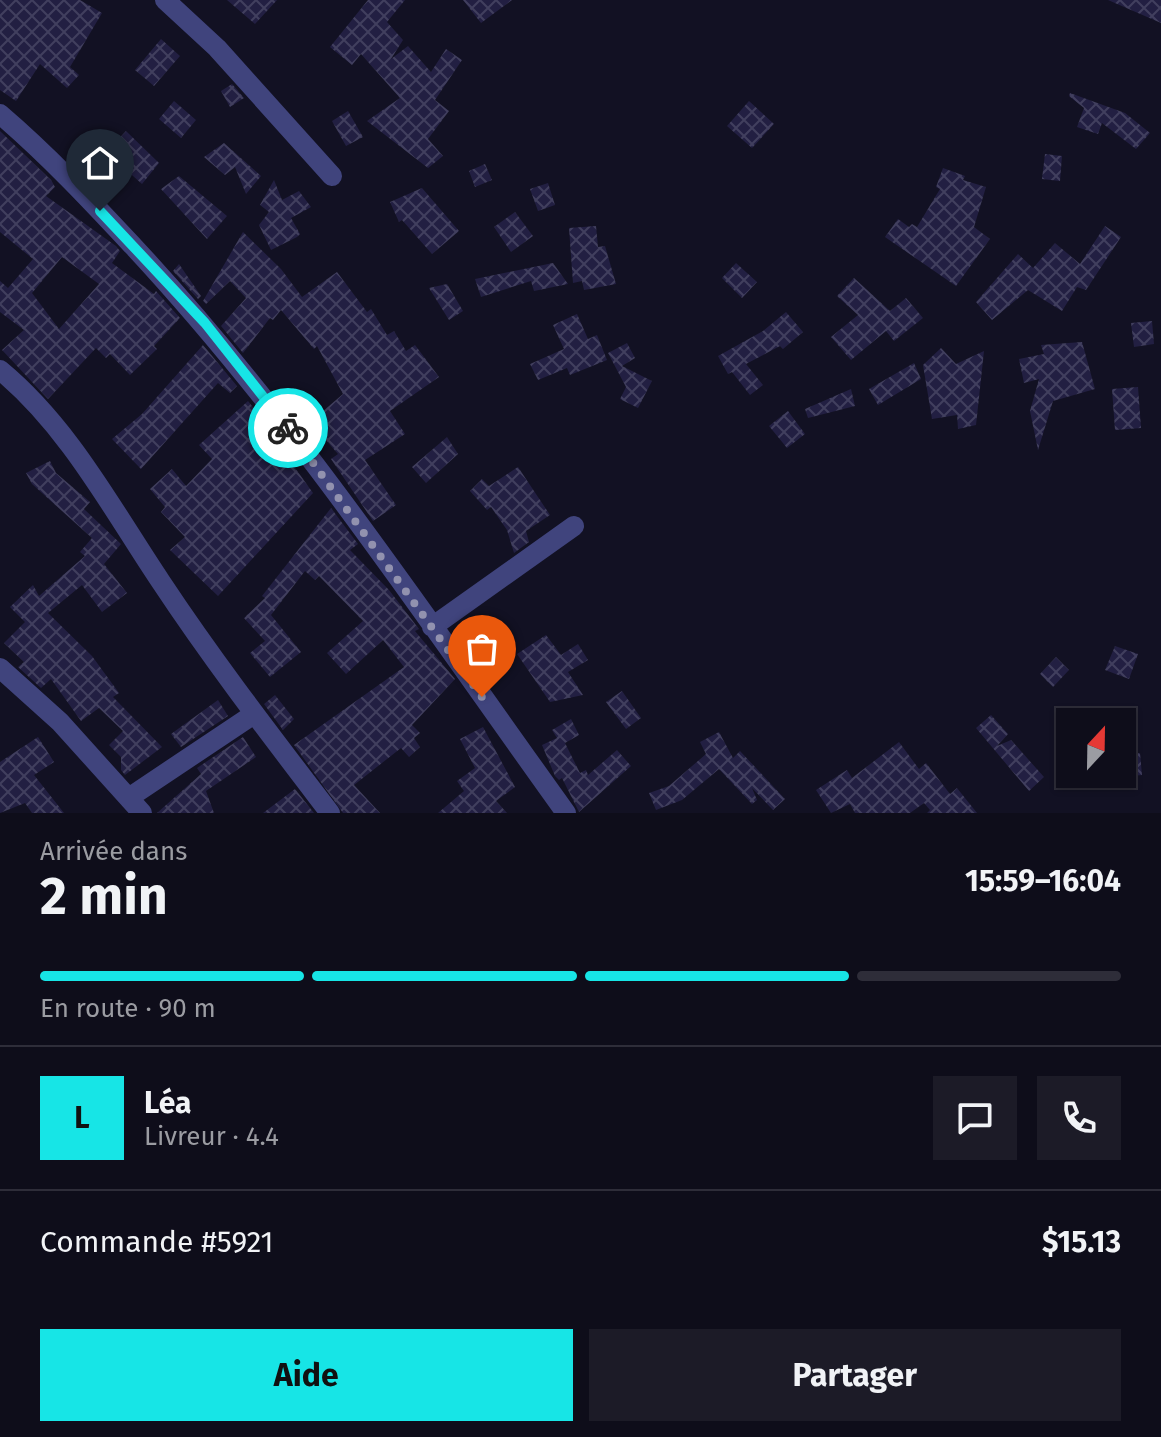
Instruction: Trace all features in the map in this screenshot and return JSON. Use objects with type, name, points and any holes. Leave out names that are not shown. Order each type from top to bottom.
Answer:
[{"type":"street","points":[[165,0],[217,48],[332,176]]},
{"type":"street","points":[[0,114],[46,153],[205,323],[267,400],[566,813]]},
{"type":"street","points":[[0,370],[29,396],[65,438],[254,714],[330,813]]},
{"type":"street","points":[[432,627],[574,526]]},
{"type":"street","points":[[0,668],[60,722],[136,805],[254,714]]},
{"type":"building","points":[[0,0],[80,0],[102,13],[70,67],[79,75],[67,88],[40,64],[16,101],[0,90]]},
{"type":"building","points":[[227,0],[277,0],[255,24]]},
{"type":"building","points":[[368,0],[405,0],[387,22],[403,40],[391,59],[408,46],[431,72],[446,49],[462,60],[435,100],[449,111],[428,139],[443,156],[428,168],[367,121],[400,98],[361,54],[352,65],[330,47]]},
{"type":"building","points":[[463,0],[512,0],[481,23]]},
{"type":"building","points":[[1108,0],[1161,0],[1161,23]]},
{"type":"building","points":[[161,39],[180,56],[154,86],[135,70]]},
{"type":"building","points":[[232,84],[244,98],[230,107],[221,91]]},
{"type":"building","points":[[1070,93],[1125,113],[1150,133],[1136,149],[1102,123],[1098,134],[1077,127],[1084,108],[1069,96]]},
{"type":"building","points":[[174,101],[196,120],[181,138],[159,119]]},
{"type":"building","points":[[749,101],[774,124],[752,148],[727,126]]},
{"type":"building","points":[[348,111],[363,137],[346,146],[332,121]]},
{"type":"building","points":[[0,131],[51,180],[55,187],[46,196],[116,246],[120,251],[112,263],[154,294],[156,291],[180,318],[154,346],[157,349],[130,375],[110,354],[106,358],[96,348],[48,399],[2,350],[24,330],[0,312],[0,281],[8,288],[33,259],[0,232]],"holes":[[[62,257],[99,284],[59,329],[32,293]]]},
{"type":"building","points":[[126,131],[159,163],[142,184],[106,152]]},
{"type":"building","points":[[224,143],[261,176],[246,194],[235,167],[225,175],[204,157]]},
{"type":"building","points":[[1045,154],[1062,156],[1060,181],[1042,179]]},
{"type":"building","points":[[485,164],[492,180],[475,187],[469,171]]},
{"type":"building","points":[[943,168],[965,176],[963,180],[986,187],[974,227],[990,239],[956,286],[885,237],[898,219],[909,227],[912,224],[917,227],[940,189],[936,187]]},
{"type":"building","points":[[179,176],[227,216],[207,239],[161,189]]},
{"type":"building","points":[[274,180],[282,200],[299,191],[311,207],[291,218],[300,234],[271,250],[259,225],[269,212],[260,205]]},
{"type":"building","points":[[548,183],[555,205],[538,211],[530,189]]},
{"type":"building","points":[[422,188],[459,231],[432,254],[402,220],[399,222],[390,202]]},
{"type":"building","points":[[515,212],[533,236],[511,252],[494,227]]},
{"type":"building","points":[[596,226],[598,247],[605,246],[616,284],[584,290],[582,281],[573,283],[569,228]]},
{"type":"building","points":[[1105,226],[1121,237],[1086,290],[1077,287],[1062,311],[1028,290],[992,320],[976,302],[1018,254],[1033,268],[1055,243],[1080,264]]},
{"type":"building","points":[[243,232],[281,269],[302,297],[337,272],[367,312],[371,309],[387,335],[394,331],[406,351],[415,345],[439,377],[390,411],[405,434],[365,460],[396,505],[373,521],[331,459],[338,454],[310,422],[303,428],[286,406],[291,400],[286,395],[293,388],[322,412],[343,394],[317,346],[314,349],[281,310],[273,320],[270,318],[243,353],[221,326],[246,298],[230,281],[206,304],[203,301]]},
{"type":"building","points":[[553,263],[568,284],[534,291],[531,281],[481,297],[475,279]]},
{"type":"building","points":[[736,263],[757,282],[742,298],[722,278]]},
{"type":"building","points":[[179,264],[201,296],[198,299],[173,271]]},
{"type":"building","points":[[854,278],[890,311],[906,298],[923,318],[894,341],[886,331],[851,360],[831,337],[858,315],[837,296]]},
{"type":"building","points":[[447,284],[463,311],[449,320],[429,288]]},
{"type":"building","points":[[786,312],[803,332],[783,349],[780,346],[746,364],[763,385],[750,395],[732,372],[728,374],[718,356],[763,331]]},
{"type":"building","points":[[577,314],[588,339],[597,335],[607,360],[570,375],[567,368],[538,380],[530,364],[564,349],[553,325]]},
{"type":"building","points":[[1152,321],[1154,344],[1134,347],[1131,323]]},
{"type":"building","points":[[1082,342],[1095,389],[1053,401],[1038,450],[1030,411],[1039,379],[1024,383],[1019,359],[1044,354],[1041,345]]},
{"type":"building","points":[[627,343],[635,358],[622,366],[652,381],[638,408],[620,399],[626,387],[608,353]]},
{"type":"building","points":[[203,345],[237,386],[230,393],[218,383],[141,469],[112,439],[142,414]]},
{"type":"building","points":[[941,348],[956,364],[984,351],[976,425],[958,429],[957,415],[932,419],[923,365]]},
{"type":"building","points":[[914,363],[921,379],[878,405],[869,389]]},
{"type":"building","points":[[1138,387],[1141,428],[1115,430],[1112,389]]},
{"type":"building","points":[[851,389],[855,406],[808,418],[805,409]]},
{"type":"building","points":[[248,401],[296,461],[293,465],[313,493],[218,596],[170,550],[185,537],[161,512],[165,507],[150,489],[172,469],[186,486],[212,459],[199,445]]},
{"type":"building","points":[[788,411],[805,434],[787,448],[769,426]]},
{"type":"building","points":[[447,437],[458,454],[426,483],[412,467]]},
{"type":"building","points":[[50,461],[56,473],[90,502],[84,509],[121,544],[104,564],[127,593],[102,612],[82,585],[48,613],[92,656],[119,693],[113,697],[162,747],[125,775],[121,770],[121,757],[109,745],[123,731],[99,708],[81,721],[51,679],[41,688],[18,667],[24,662],[4,643],[25,622],[10,607],[33,585],[39,596],[85,556],[80,552],[92,538],[32,484],[26,473]]},
{"type":"building","points":[[518,467],[550,515],[526,531],[529,542],[514,553],[507,530],[491,507],[487,510],[470,491],[482,479],[489,486]]},
{"type":"building","points":[[331,508],[358,544],[350,550],[389,590],[419,629],[415,631],[455,679],[412,725],[420,733],[414,738],[420,747],[409,757],[401,748],[354,785],[380,813],[343,813],[294,745],[404,667],[383,640],[346,674],[327,653],[363,621],[319,576],[315,580],[305,571],[271,615],[301,652],[270,677],[250,653],[265,641],[244,618],[265,598],[262,596]]},
{"type":"building","points":[[546,635],[561,655],[578,644],[588,660],[568,672],[583,695],[550,702],[517,654]]},
{"type":"building","points":[[1115,646],[1138,654],[1129,679],[1105,670]]},
{"type":"building","points":[[1056,657],[1069,670],[1053,687],[1040,674]]},
{"type":"building","points":[[622,691],[641,718],[626,729],[606,702]]},
{"type":"building","points":[[275,695],[294,719],[283,730],[264,704]]},
{"type":"building","points":[[218,700],[228,716],[181,747],[171,734]]},
{"type":"building","points":[[991,715],[1008,734],[997,746],[1011,740],[1044,777],[1029,791],[976,728]]},
{"type":"building","points":[[571,719],[579,735],[565,743],[580,773],[586,770],[588,775],[617,750],[631,766],[579,812],[562,778],[559,780],[555,776],[542,745],[557,738],[552,730]]},
{"type":"building","points":[[483,727],[515,787],[496,801],[507,813],[438,813],[464,791],[457,781],[475,768],[460,739]]},
{"type":"building","points":[[719,732],[733,758],[740,751],[785,799],[773,810],[752,788],[757,800],[752,804],[719,769],[682,800],[656,810],[649,793],[669,786],[706,754],[700,742]]},
{"type":"building","points":[[38,737],[54,762],[34,775],[64,813],[32,813],[25,803],[0,813],[0,762]]},
{"type":"building","points":[[243,737],[256,757],[206,791],[214,813],[157,813],[201,774],[197,768]]},
{"type":"building","points":[[899,742],[919,769],[926,763],[950,794],[957,788],[977,813],[927,813],[930,810],[924,803],[910,813],[855,813],[850,804],[831,813],[816,790],[847,770],[852,778]]},
{"type":"building","points":[[1136,753],[1140,753],[1142,775],[1136,776]]},
{"type":"building","points":[[295,789],[314,813],[263,813]]},
{"type":"way so far","points":[[288,428],[482,697]]},
{"type":"route","points":[[100,211],[205,323],[288,428]]}]
